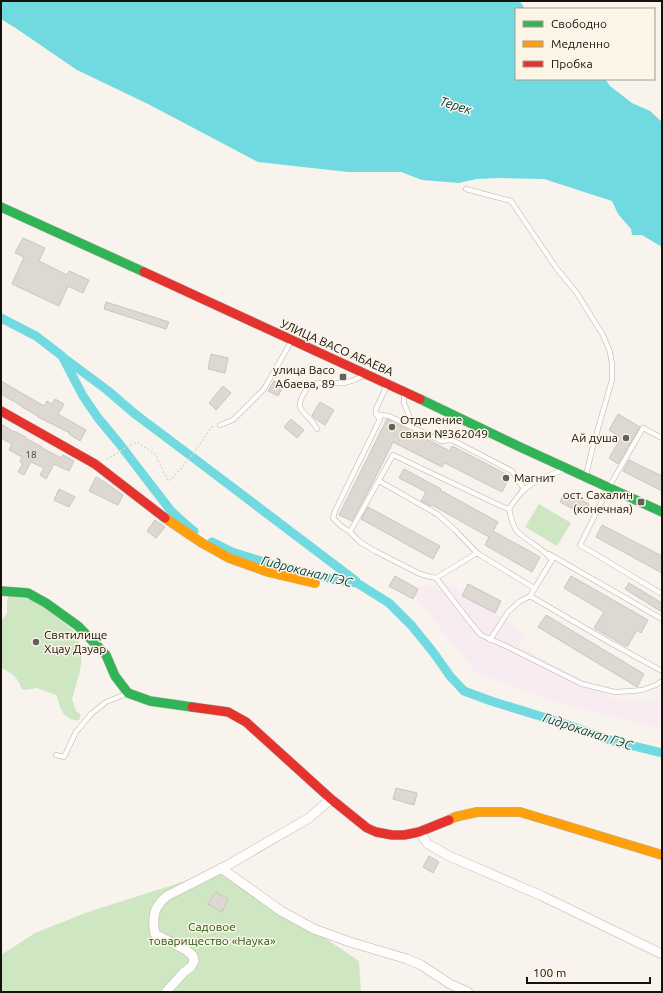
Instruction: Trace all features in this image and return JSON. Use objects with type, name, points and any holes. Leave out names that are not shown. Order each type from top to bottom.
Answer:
[{"type":"street","name":"УЛИЦА ВАСО АБАЕВА","points":[[1,208],[388,384],[662,512]]},
{"type":"street","points":[[1,411],[95,464],[174,525],[229,558],[268,572],[315,583]]},
{"type":"street","points":[[1,592],[28,593],[46,603],[78,626],[106,655],[115,676],[128,693],[150,701],[228,712],[246,722],[331,799],[367,828],[376,832],[392,835],[404,835],[419,832],[455,817],[477,812],[520,812],[662,855]]},
{"type":"street","points":[[166,992],[184,972],[191,967],[194,962],[193,956],[186,950],[155,934],[153,926],[155,912],[159,903],[167,896],[221,868],[309,818],[331,799]]},
{"type":"street","points":[[419,832],[428,844],[449,856],[542,896],[662,954]]},
{"type":"street","points":[[221,868],[281,911],[314,929],[422,965],[450,984],[468,992]]},
{"type":"lane","points":[[466,189],[511,201],[557,269],[576,292],[603,335],[610,352],[612,380],[593,446],[586,477]]},
{"type":"lane","points":[[220,425],[233,420],[264,389],[291,341]]},
{"type":"lane","points":[[317,429],[315,424],[299,405],[306,390],[311,385],[321,383],[337,384],[351,382],[366,374]]},
{"type":"lane","points":[[388,384],[376,408],[376,414],[380,419],[333,518],[360,542],[420,574],[431,578],[436,578],[477,552]]},
{"type":"lane","points":[[404,392],[404,403],[414,428]]},
{"type":"lane","points":[[376,414],[389,416],[441,441],[452,440],[512,470],[524,489],[522,491]]},
{"type":"lane","points":[[662,438],[643,428],[608,487],[580,545],[662,594]]},
{"type":"lane","points":[[350,532],[393,454],[509,509]]},
{"type":"lane","points":[[568,468],[545,476],[522,491],[509,509],[512,521],[517,530],[548,554],[662,619]]},
{"type":"lane","points":[[379,480],[437,514],[477,552],[534,588]]},
{"type":"lane","points":[[490,640],[508,612],[519,602],[530,596],[552,560],[548,554]]},
{"type":"lane","points":[[436,578],[481,635],[582,684],[615,692],[642,690],[662,681]]},
{"type":"lane","points":[[530,596],[662,671]]},
{"type":"lane","points":[[56,755],[64,758],[76,732],[91,714],[106,702],[128,693]]},
{"type":"path","points":[[116,454],[130,444],[137,442],[155,454],[168,481],[176,475],[213,426],[220,425]]},
{"type":"shaded area","points":[[425,586],[456,586],[462,596],[495,613],[525,634],[519,646],[594,686],[617,701],[654,701],[662,689],[662,729],[554,702],[475,672],[415,596],[418,589]]},
{"type":"green space","points":[[539,504],[571,523],[557,546],[525,527]]},
{"type":"green space","points":[[9,594],[36,601],[77,633],[82,656],[80,671],[72,699],[76,711],[81,715],[79,720],[71,719],[65,715],[56,695],[37,688],[26,690],[22,689],[14,676],[1,668],[1,621],[7,613]]},
{"type":"green space","name":"Садовое товарищество «Наука»","points":[[223,869],[359,961],[361,992],[1,992],[1,955],[35,933],[88,912]]},
{"type":"water","name":"Терек","points":[[1,1],[520,1],[524,8],[515,8],[515,80],[606,80],[610,86],[632,103],[650,111],[662,122],[662,247],[642,235],[632,235],[631,229],[618,214],[612,201],[544,179],[476,179],[459,183],[422,180],[401,172],[348,172],[258,162],[148,104],[77,70],[1,19]]},
{"type":"building","points":[[23,238],[45,248],[39,261],[67,275],[69,271],[89,280],[83,293],[68,286],[59,306],[12,284],[24,257],[15,253]]},
{"type":"building","points":[[106,302],[169,322],[166,329],[104,309]]},
{"type":"building","points":[[211,354],[228,358],[225,373],[208,369]]},
{"type":"building","points":[[1,381],[44,406],[47,401],[52,404],[55,399],[64,404],[58,414],[86,430],[80,441],[69,434],[70,433],[38,417],[1,394]]},
{"type":"building","points":[[274,381],[283,386],[278,396],[268,391]]},
{"type":"building","points":[[223,386],[231,393],[216,410],[209,403]]},
{"type":"building","points":[[320,402],[334,410],[325,425],[312,415]]},
{"type":"building","points":[[618,414],[640,427],[618,464],[609,458],[621,438],[609,430]]},
{"type":"building","points":[[291,419],[304,430],[297,438],[284,427]]},
{"type":"building","points":[[387,419],[450,451],[452,446],[510,476],[502,492],[445,463],[442,467],[393,442],[352,521],[339,515]]},
{"type":"building","points":[[1,424],[61,458],[63,455],[74,461],[69,471],[54,464],[46,479],[40,475],[44,468],[31,462],[24,475],[18,472],[23,463],[20,462],[22,457],[9,450],[12,444],[1,438]]},
{"type":"building","points":[[629,460],[662,476],[662,491],[623,471]]},
{"type":"building","points":[[404,469],[498,522],[493,531],[540,557],[532,572],[485,545],[489,537],[432,505],[431,506],[421,501],[426,492],[399,478]]},
{"type":"building","points":[[96,477],[123,495],[118,505],[89,491]]},
{"type":"building","points":[[59,489],[75,497],[69,507],[54,500]]},
{"type":"building","points":[[565,492],[589,504],[583,514],[560,502]]},
{"type":"building","points":[[368,507],[440,546],[433,559],[361,519]]},
{"type":"building","points":[[155,520],[165,527],[156,538],[147,531]]},
{"type":"building","points":[[602,525],[662,556],[662,573],[596,537]]},
{"type":"building","points":[[395,576],[418,589],[413,599],[389,586]]},
{"type":"building","points":[[571,576],[648,620],[641,633],[637,630],[627,647],[594,628],[604,612],[564,588]]},
{"type":"building","points":[[629,583],[662,603],[662,612],[625,589]]},
{"type":"building","points":[[468,584],[501,601],[495,613],[462,596]]},
{"type":"building","points":[[546,615],[644,674],[637,687],[538,627]]},
{"type":"building","points":[[396,788],[417,793],[414,805],[393,799]]},
{"type":"building","points":[[429,856],[439,862],[433,873],[423,867]]},
{"type":"building","points":[[215,892],[228,899],[222,912],[208,904]]},
{"type":"waterway","name":"Гидроканал ГЭС","points":[[1,318],[36,336],[62,356],[83,396],[98,418],[171,511],[194,531]]},
{"type":"waterway","points":[[64,358],[107,390],[135,414],[356,581]]},
{"type":"waterway","name":"Гидроканал ГЭС","points":[[212,542],[232,552],[264,562],[331,579],[357,583],[389,603],[412,626],[450,676],[464,691],[613,741],[662,753]]},
{"type":"traffic: fast","points":[[1,207],[144,272]]},
{"type":"traffic: fast","points":[[420,399],[662,512]]},
{"type":"traffic: fast","points":[[1,591],[28,593],[46,603],[78,626],[106,655],[115,676],[128,693],[150,701],[192,707]]},
{"type":"traffic: slow","points":[[165,518],[202,543],[229,558],[268,572],[315,583]]},
{"type":"traffic: slow","points":[[449,820],[455,817],[477,812],[520,812],[662,855]]},
{"type":"traffic: jam","points":[[144,272],[420,399]]},
{"type":"traffic: jam","points":[[1,411],[95,464],[165,518]]},
{"type":"traffic: jam","points":[[192,707],[228,712],[246,722],[331,799],[367,828],[376,832],[392,835],[404,835],[419,832],[449,820]]},
{"type":"place","name":"улица Васо Абаева, 89","points":[[343,377]]},
{"type":"place","name":"Отделение связи №362049","points":[[392,427]]},
{"type":"place","name":"Ай душа","points":[[626,438]]},
{"type":"place","name":"Магнит","points":[[506,478]]},
{"type":"place","name":"ост. Сахалин (конечная)","points":[[641,502]]},
{"type":"place","name":"Святилище Хцау Дзуар","points":[[36,642]]}]
